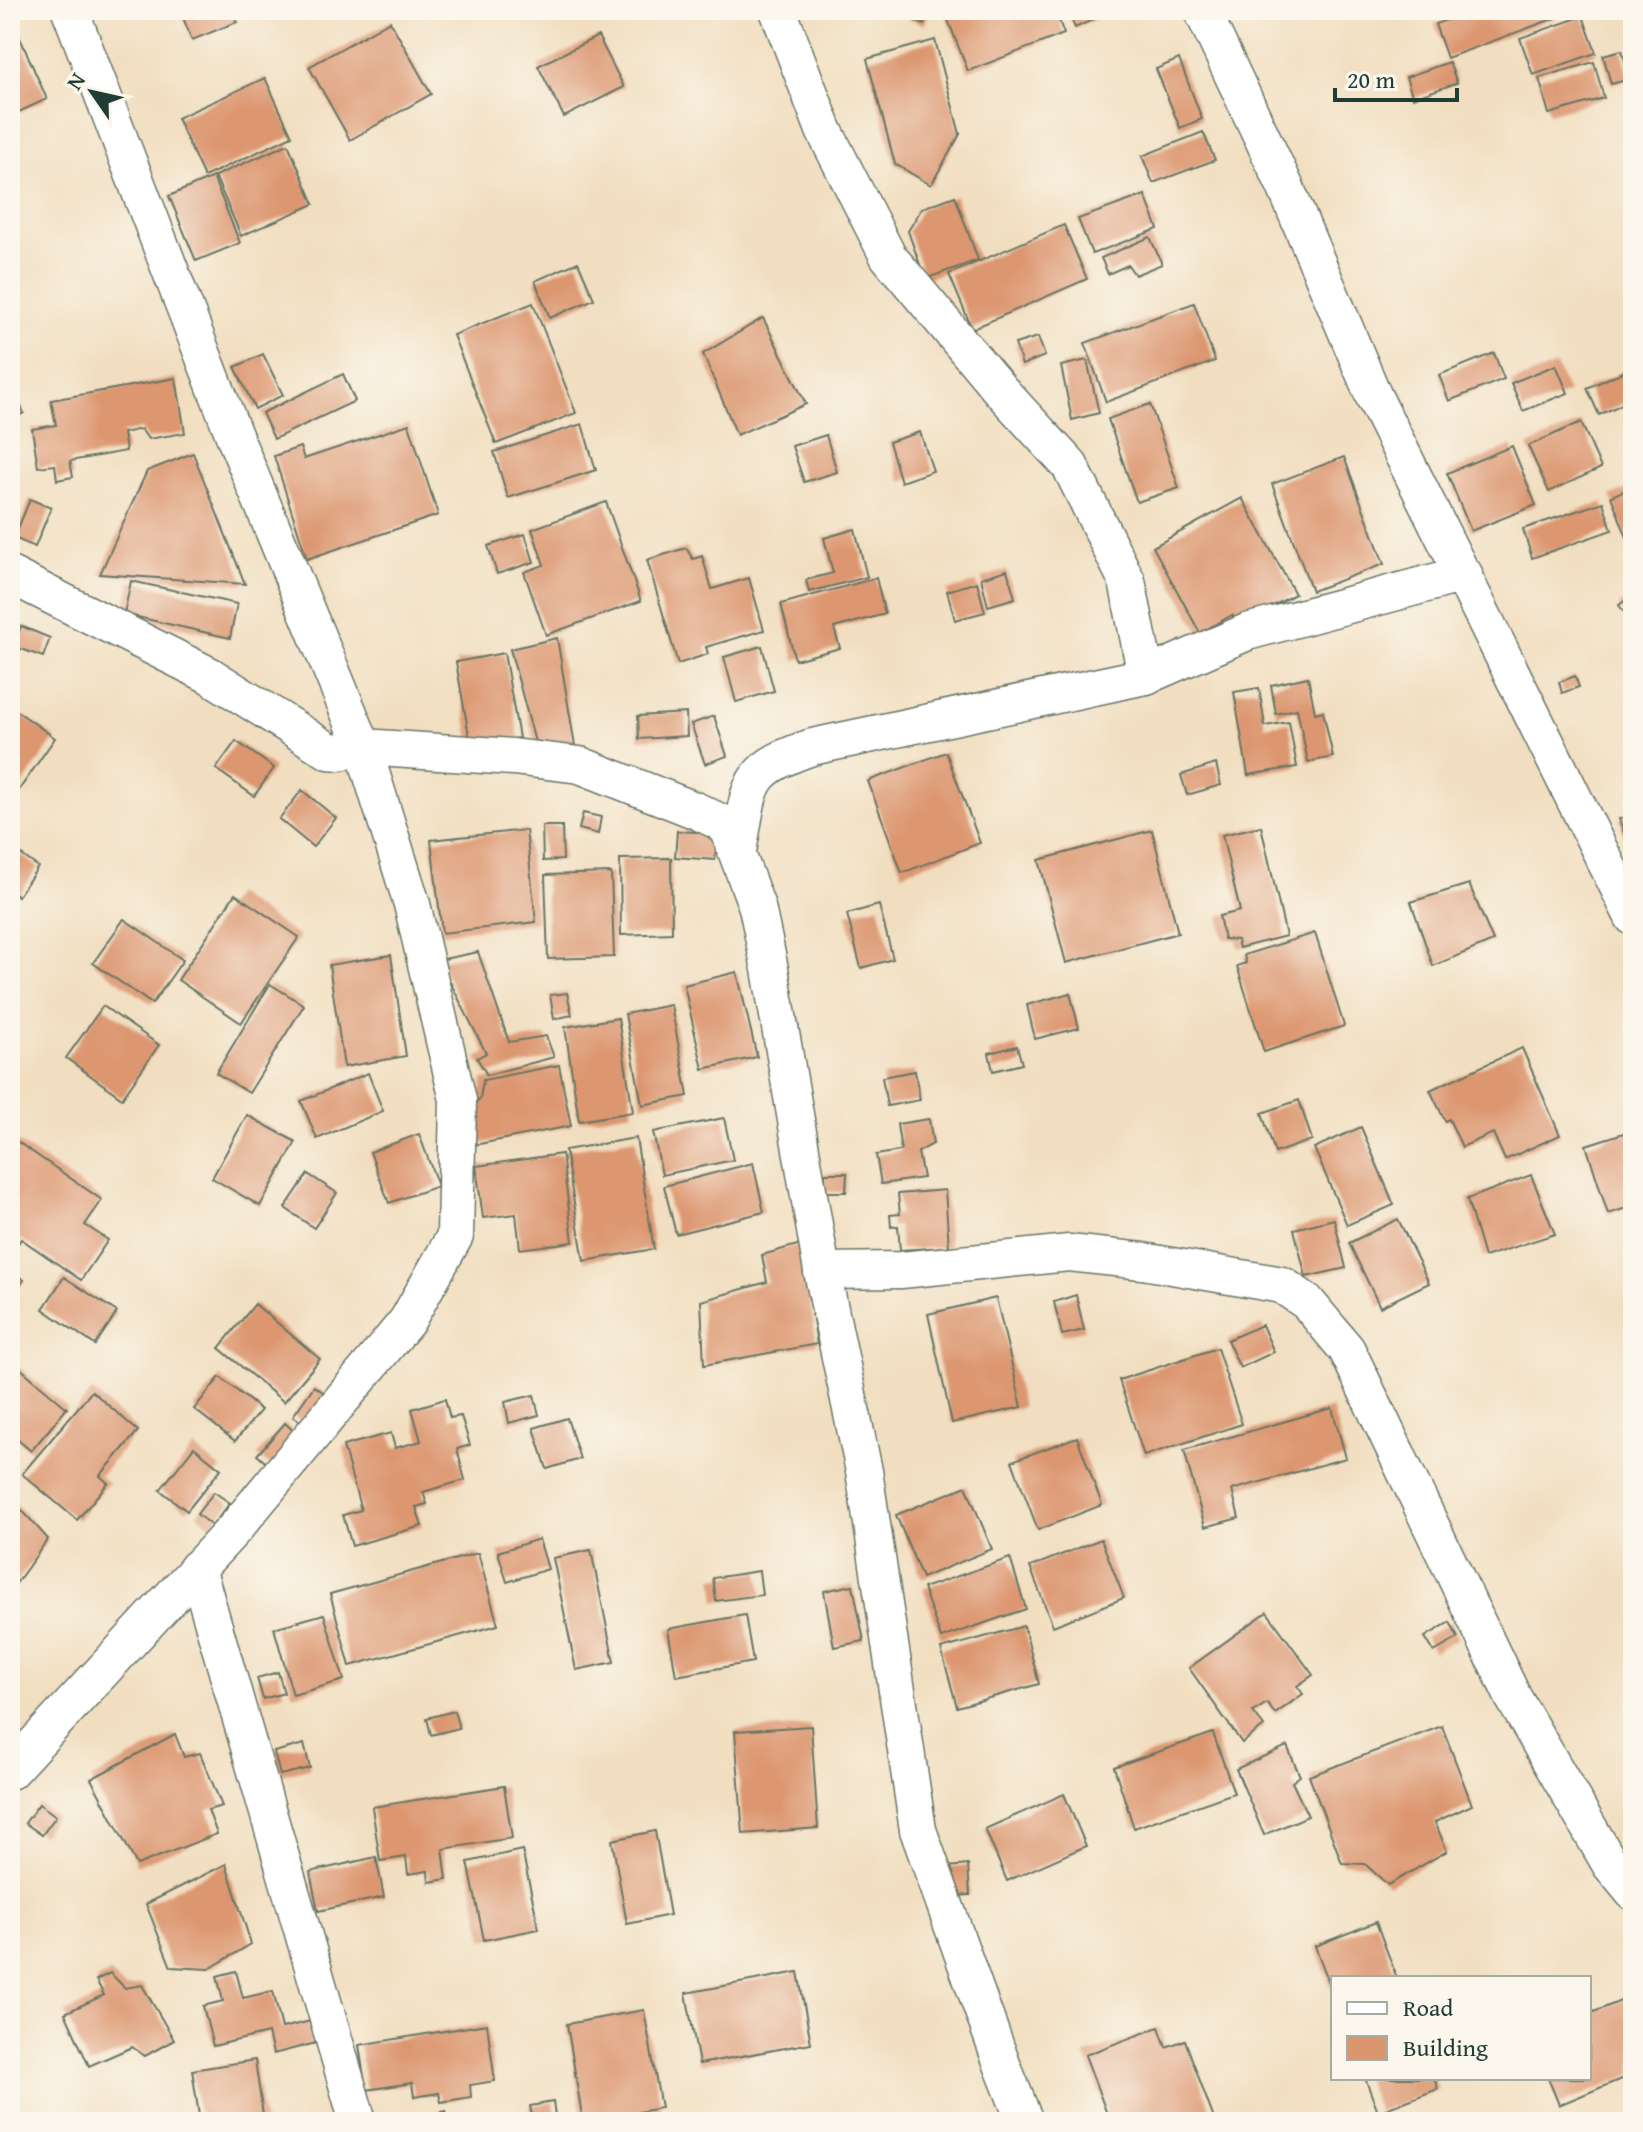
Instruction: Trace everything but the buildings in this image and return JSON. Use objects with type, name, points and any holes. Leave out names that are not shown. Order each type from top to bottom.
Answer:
[{"type":"street","points":[[10,1771],[236,1527],[407,1321],[455,1236],[458,1100],[412,904],[363,747],[233,433],[70,10]]},
{"type":"street","points":[[778,10],[824,130],[888,256],[1001,391],[1070,466],[1127,581],[1146,676]]},
{"type":"street","points":[[1202,10],[1285,186],[1374,397],[1633,917]]},
{"type":"street","points":[[738,851],[750,792],[758,774],[778,759],[812,747],[1146,676],[1247,632],[1464,574]]},
{"type":"street","points":[[10,575],[209,675],[329,751],[363,747],[513,757],[580,765],[720,822],[729,832],[757,907],[767,954],[822,1271],[864,1471],[918,1830],[1025,2122]]},
{"type":"street","points":[[822,1271],[901,1270],[1069,1253],[1143,1261],[1282,1285],[1307,1302],[1347,1350],[1513,1697],[1610,1864],[1633,1892]]},
{"type":"street","points":[[197,1568],[358,2122]]}]
